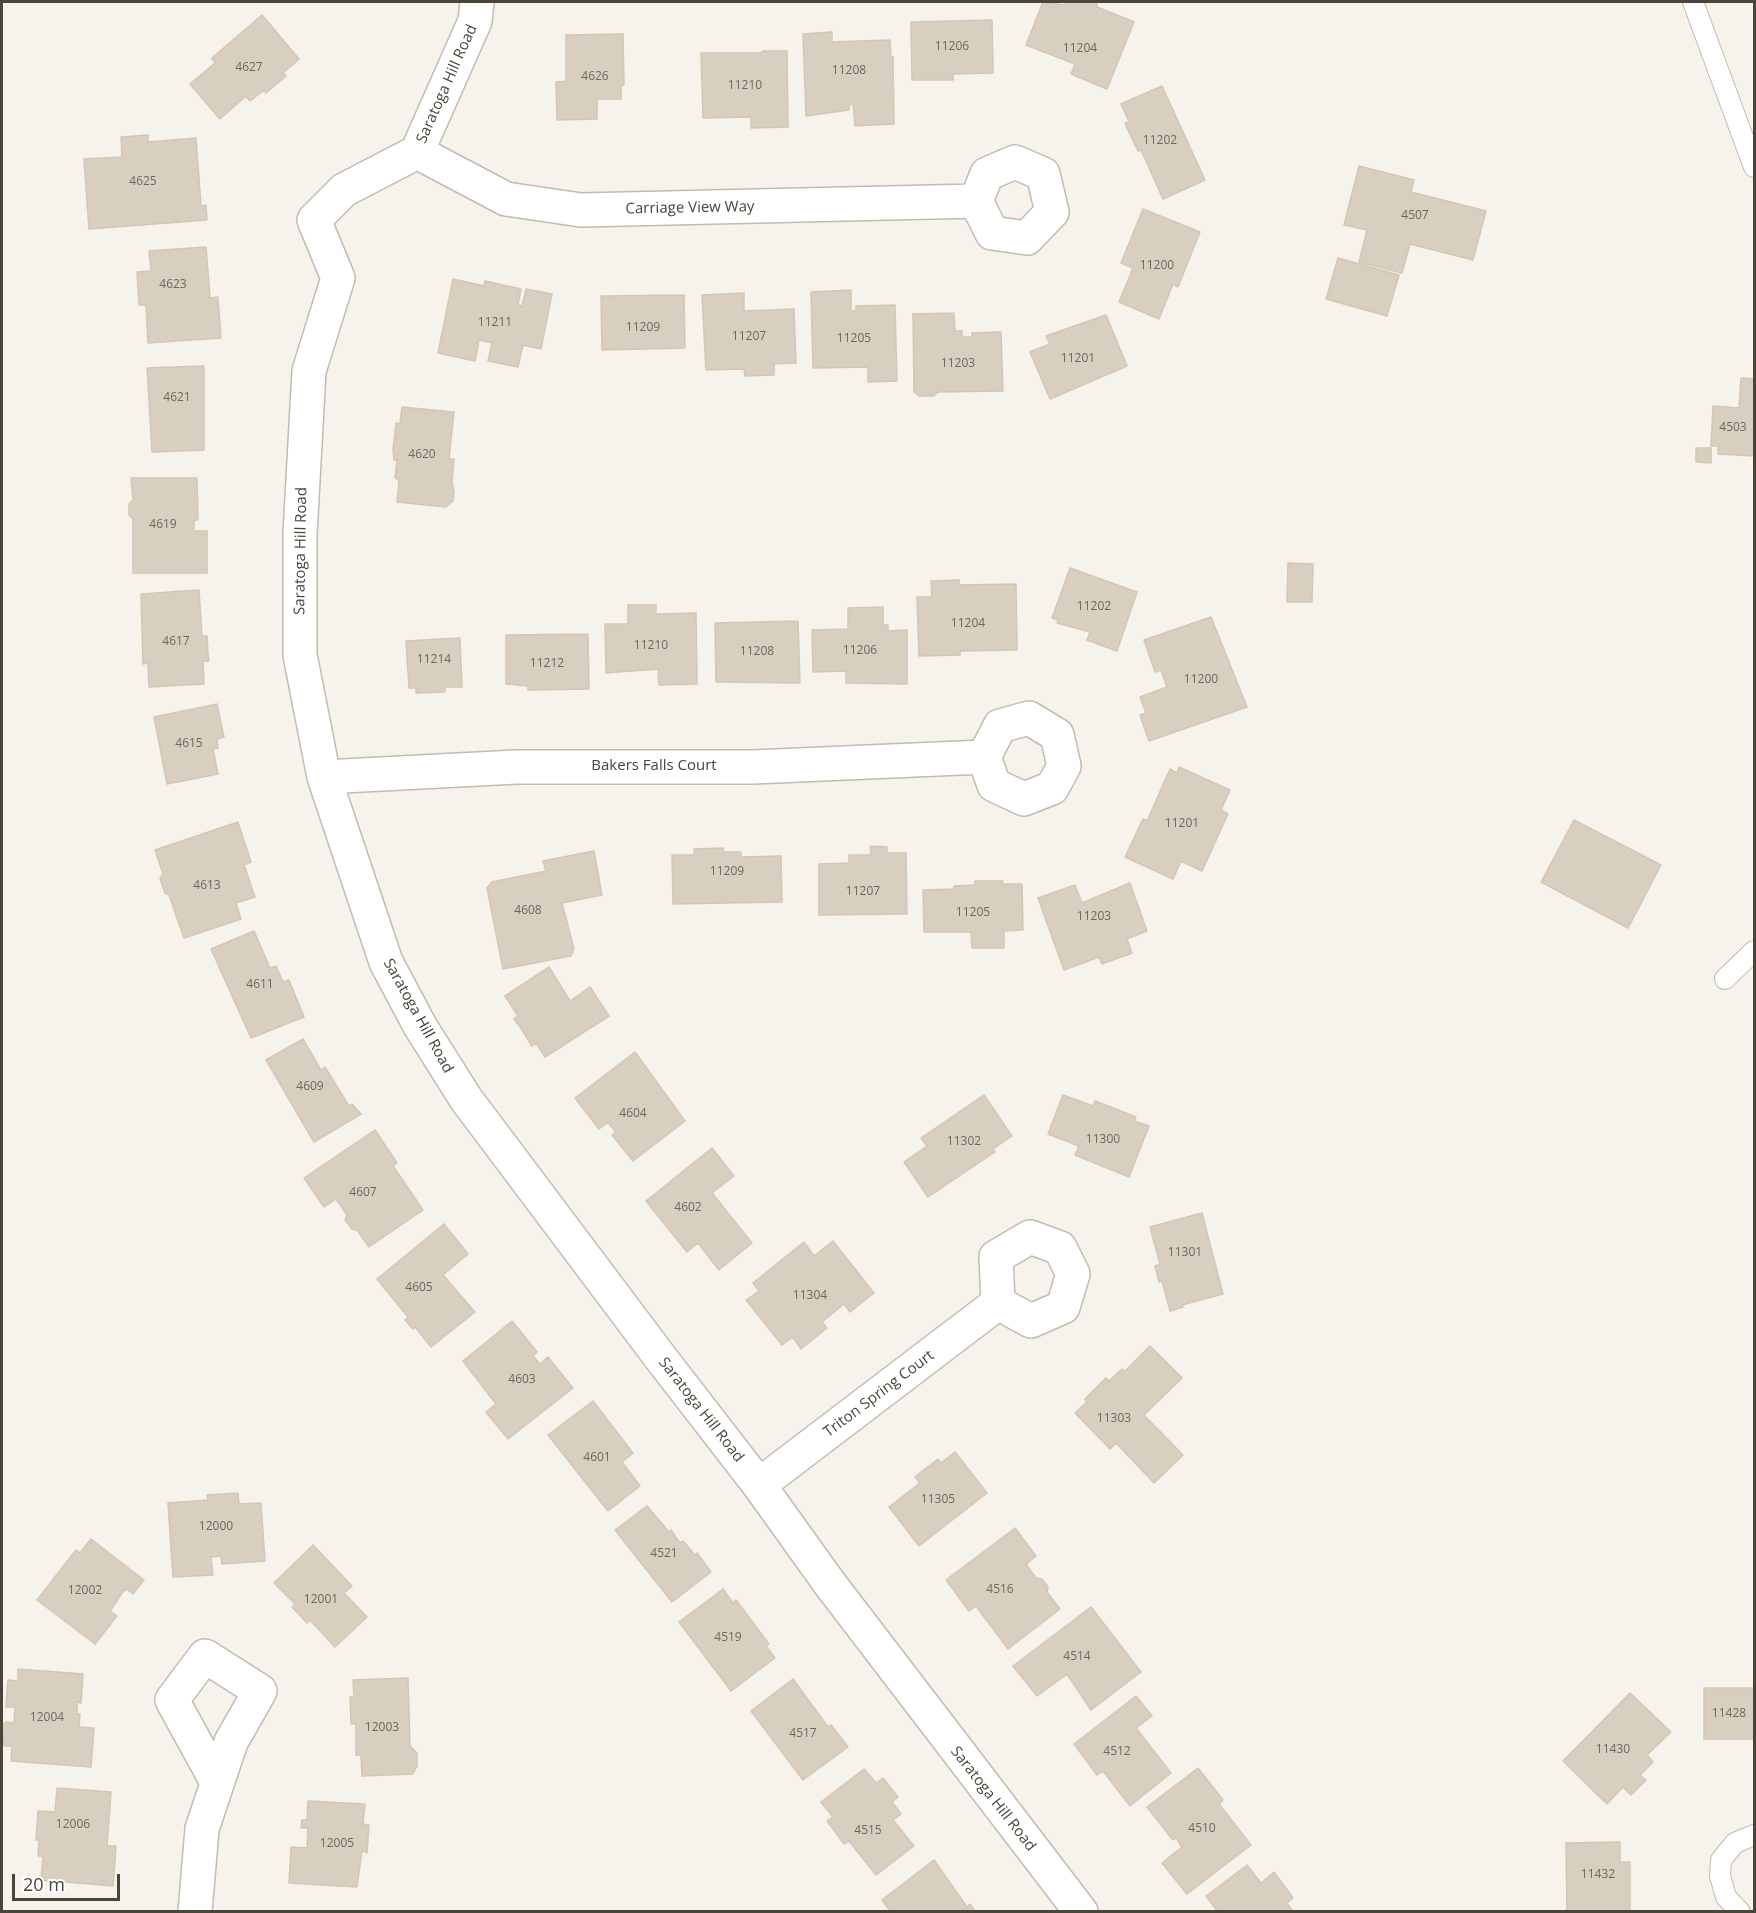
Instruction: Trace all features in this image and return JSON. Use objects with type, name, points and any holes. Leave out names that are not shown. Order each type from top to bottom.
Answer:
[{"type":"street","name":"Saratoga Hill Road","points":[[477,2],[475,21],[417,152],[344,190],[314,220],[338,278],[309,371],[300,534],[300,655],[324,777],[386,962],[420,1026],[466,1099],[759,1485],[830,1584],[1081,1911]]},
{"type":"street","name":"Carriage View Way","points":[[417,152],[506,199],[581,210],[976,201]]},
{"type":"street","name":"Bakers Falls Court","points":[[324,777],[516,766],[753,767],[984,757]]},
{"type":"street","name":"Triton Spring Court","points":[[759,1485],[998,1304]]},
{"type":"street","points":[[195,1911],[202,1829],[231,1742],[260,1691],[205,1656],[172,1700],[217,1782]]},
{"type":"lane","points":[[1693,2],[1755,167]]},
{"type":"lane","points":[[1725,979],[1755,951]]},
{"type":"lane","points":[[1740,1911],[1726,1897],[1720,1876],[1721,1860],[1736,1843],[1755,1835]]},
{"type":"building","points":[[1043,2],[1064,5],[1065,2],[1097,2],[1097,7],[1134,22],[1107,89],[1071,74],[1075,64],[1026,45]]},
{"type":"building","points":[[262,15],[299,59],[283,73],[286,76],[266,93],[264,90],[250,101],[246,96],[220,119],[190,84],[215,63],[212,58]]},
{"type":"building","points":[[992,20],[993,73],[953,74],[953,80],[912,80],[911,22]]},
{"type":"building","points":[[832,32],[832,42],[890,40],[891,57],[893,57],[894,124],[855,126],[853,104],[849,104],[849,110],[806,116],[803,34]]},
{"type":"building","points":[[623,34],[624,85],[621,85],[621,99],[597,99],[597,119],[557,120],[556,82],[566,81],[566,35]]},
{"type":"building","points":[[763,51],[787,51],[788,127],[751,128],[751,117],[703,118],[701,53],[761,53]]},
{"type":"building","points":[[1162,86],[1205,180],[1163,199],[1141,150],[1138,151],[1127,128],[1125,123],[1129,122],[1121,104]]},
{"type":"building","points":[[148,135],[148,142],[196,138],[201,206],[206,205],[207,220],[89,229],[84,159],[122,157],[121,137]]},
{"type":"building","points":[[1359,166],[1414,180],[1411,192],[1486,211],[1473,260],[1410,244],[1402,273],[1359,262],[1367,230],[1344,225]]},
{"type":"building","points":[[1143,209],[1200,232],[1178,287],[1173,284],[1159,319],[1119,302],[1133,268],[1121,263]]},
{"type":"building","points":[[206,247],[210,298],[218,297],[221,338],[148,343],[146,305],[139,305],[137,272],[151,271],[149,251]]},
{"type":"building","points":[[1338,258],[1399,275],[1387,316],[1326,299]]},
{"type":"building","points":[[453,279],[484,286],[485,281],[521,289],[518,305],[522,306],[526,289],[552,294],[541,349],[523,345],[518,367],[488,361],[492,343],[479,340],[475,361],[438,353]]},
{"type":"building","points":[[851,290],[851,311],[856,311],[856,306],[895,305],[897,381],[868,382],[868,367],[813,368],[811,292]]},
{"type":"building","points":[[744,293],[744,311],[794,309],[796,363],[774,364],[774,375],[745,376],[744,369],[706,370],[702,295]]},
{"type":"building","points":[[684,295],[685,348],[602,350],[601,296]]},
{"type":"building","points":[[954,313],[955,331],[962,331],[962,337],[972,337],[972,333],[1001,332],[1003,391],[938,392],[934,396],[919,396],[914,392],[913,314]]},
{"type":"building","points":[[1106,315],[1127,366],[1050,399],[1030,352],[1050,344],[1046,336]]},
{"type":"building","points":[[204,366],[204,450],[152,452],[147,368]]},
{"type":"building","points":[[1741,378],[1754,379],[1754,456],[1718,454],[1718,446],[1711,446],[1713,406],[1739,408]]},
{"type":"building","points":[[402,407],[454,412],[449,459],[454,459],[452,483],[454,492],[453,501],[446,507],[397,502],[399,480],[395,478],[397,460],[394,460],[393,450],[396,423],[400,424]]},
{"type":"building","points":[[1696,448],[1711,448],[1711,463],[1696,462]]},
{"type":"building","points":[[131,478],[197,478],[198,520],[194,520],[194,531],[207,531],[207,573],[133,573],[133,519],[129,515],[129,504],[133,500]]},
{"type":"building","points":[[1288,563],[1313,564],[1312,602],[1287,602]]},
{"type":"building","points":[[1070,568],[1137,592],[1117,651],[1087,640],[1090,632],[1057,623],[1058,620],[1052,618]]},
{"type":"building","points":[[959,580],[959,585],[1016,584],[1017,650],[960,651],[960,655],[919,656],[917,597],[932,597],[931,581]]},
{"type":"building","points":[[199,590],[202,636],[207,636],[209,661],[203,661],[204,684],[149,687],[148,663],[143,664],[141,594]]},
{"type":"building","points":[[628,605],[656,605],[656,614],[696,613],[697,684],[659,685],[658,669],[606,673],[605,624],[628,624]]},
{"type":"building","points":[[883,607],[883,625],[888,625],[888,631],[907,630],[907,684],[846,683],[846,671],[813,672],[812,630],[848,629],[848,608]]},
{"type":"building","points":[[1211,617],[1247,707],[1149,741],[1140,715],[1146,713],[1140,697],[1167,687],[1161,670],[1155,672],[1144,640]]},
{"type":"building","points":[[798,621],[800,683],[716,682],[715,623]]},
{"type":"building","points":[[588,634],[589,689],[528,690],[528,686],[506,684],[506,635]]},
{"type":"building","points":[[460,638],[462,687],[445,687],[445,692],[416,693],[416,688],[409,688],[406,641]]},
{"type":"building","points":[[217,704],[224,737],[217,739],[218,748],[213,749],[218,774],[167,784],[154,717]]},
{"type":"building","points":[[1179,767],[1230,790],[1221,810],[1228,814],[1202,871],[1181,861],[1173,879],[1125,857],[1143,819],[1147,821],[1170,769],[1177,773]]},
{"type":"building","points":[[1574,820],[1661,865],[1628,928],[1541,882]]},
{"type":"building","points":[[238,822],[251,862],[244,865],[255,897],[236,903],[241,919],[184,938],[169,895],[165,893],[160,878],[163,874],[155,850]]},
{"type":"building","points":[[870,846],[887,847],[887,853],[906,853],[907,914],[819,915],[819,864],[849,863],[849,855],[871,855]]},
{"type":"building","points":[[723,848],[724,852],[741,852],[741,857],[781,856],[782,902],[673,904],[672,855],[694,855],[694,849]]},
{"type":"building","points":[[594,851],[602,895],[562,903],[574,949],[571,956],[503,969],[487,888],[492,882],[546,871],[543,861]]},
{"type":"building","points":[[975,881],[1022,884],[1023,930],[1004,931],[1004,948],[972,948],[971,932],[924,932],[923,890],[954,889],[954,886],[975,885]]},
{"type":"building","points":[[1130,883],[1147,931],[1127,939],[1132,953],[1102,964],[1099,957],[1064,970],[1038,898],[1075,885],[1082,903]]},
{"type":"building","points":[[254,931],[270,968],[276,966],[283,982],[289,980],[304,1017],[251,1038],[211,949]]},
{"type":"building","points":[[549,967],[570,1001],[590,987],[609,1016],[545,1057],[536,1043],[532,1046],[514,1019],[518,1016],[505,996]]},
{"type":"building","points":[[303,1039],[321,1070],[325,1067],[349,1106],[352,1104],[361,1114],[314,1142],[266,1060]]},
{"type":"building","points":[[635,1052],[685,1121],[633,1161],[612,1135],[616,1133],[608,1122],[599,1129],[575,1098]]},
{"type":"building","points":[[984,1095],[1012,1136],[993,1149],[995,1152],[928,1197],[904,1162],[927,1146],[921,1138]]},
{"type":"building","points":[[1063,1095],[1093,1106],[1095,1101],[1136,1117],[1134,1121],[1149,1126],[1129,1177],[1075,1155],[1079,1146],[1048,1134]]},
{"type":"building","points":[[375,1130],[397,1163],[393,1166],[423,1210],[369,1247],[357,1230],[352,1229],[345,1220],[347,1215],[336,1199],[324,1207],[304,1178]]},
{"type":"building","points":[[712,1148],[734,1176],[712,1193],[752,1243],[719,1270],[698,1243],[687,1252],[646,1201]]},
{"type":"building","points":[[1202,1213],[1223,1294],[1182,1305],[1183,1307],[1170,1311],[1162,1281],[1159,1282],[1155,1266],[1160,1264],[1150,1227]]},
{"type":"building","points":[[444,1224],[468,1254],[443,1275],[475,1312],[431,1347],[415,1327],[413,1329],[405,1320],[408,1317],[377,1279]]},
{"type":"building","points":[[833,1241],[874,1293],[850,1312],[844,1304],[822,1322],[827,1328],[801,1349],[793,1337],[782,1345],[746,1300],[759,1291],[753,1283],[804,1242],[814,1256]]},
{"type":"building","points":[[512,1321],[537,1352],[533,1356],[540,1364],[548,1357],[573,1388],[508,1439],[486,1412],[496,1404],[463,1361]]},
{"type":"building","points":[[1150,1346],[1182,1378],[1144,1415],[1183,1455],[1154,1483],[1116,1443],[1110,1449],[1075,1413],[1106,1378],[1109,1381],[1122,1369],[1125,1371]]},
{"type":"building","points":[[593,1401],[633,1453],[622,1462],[640,1486],[608,1511],[548,1435]]},
{"type":"building","points":[[955,1452],[987,1493],[919,1546],[889,1507],[920,1483],[915,1477],[938,1459],[941,1463]]},
{"type":"building","points":[[238,1493],[239,1504],[261,1503],[265,1561],[222,1564],[221,1556],[211,1557],[213,1575],[173,1577],[168,1503],[208,1500],[207,1495]]},
{"type":"building","points":[[647,1506],[669,1532],[671,1530],[680,1543],[683,1541],[695,1555],[697,1553],[711,1572],[672,1602],[615,1530]]},
{"type":"building","points":[[1015,1528],[1036,1556],[1026,1564],[1036,1578],[1042,1579],[1048,1587],[1047,1592],[1060,1609],[1008,1649],[976,1606],[969,1611],[946,1580]]},
{"type":"building","points":[[91,1539],[144,1580],[133,1594],[126,1589],[122,1593],[110,1611],[117,1616],[95,1644],[37,1600],[76,1550],[80,1553]]},
{"type":"building","points":[[313,1545],[352,1586],[344,1593],[367,1617],[335,1647],[310,1620],[307,1623],[292,1607],[295,1604],[274,1583]]},
{"type":"building","points":[[723,1589],[733,1603],[736,1600],[769,1644],[766,1646],[775,1658],[731,1691],[679,1622]]},
{"type":"building","points":[[1091,1607],[1141,1672],[1091,1710],[1067,1674],[1037,1696],[1013,1666]]},
{"type":"building","points":[[18,1669],[83,1674],[81,1703],[77,1702],[77,1714],[80,1714],[79,1727],[94,1728],[91,1767],[11,1761],[12,1746],[4,1746],[2,1726],[6,1722],[14,1723],[15,1707],[6,1707],[8,1680],[18,1681]]},
{"type":"building","points":[[408,1678],[410,1746],[417,1753],[417,1766],[413,1774],[362,1776],[361,1755],[356,1755],[356,1724],[351,1724],[350,1697],[354,1697],[353,1680]]},
{"type":"building","points":[[793,1679],[828,1727],[831,1725],[848,1747],[803,1780],[751,1711]]},
{"type":"building","points":[[1704,1688],[1754,1688],[1754,1739],[1704,1739]]},
{"type":"building","points":[[1630,1693],[1671,1732],[1647,1755],[1653,1762],[1640,1775],[1646,1780],[1631,1795],[1623,1787],[1607,1804],[1563,1761]]},
{"type":"building","points":[[1136,1696],[1152,1716],[1136,1728],[1171,1773],[1130,1806],[1103,1771],[1097,1775],[1074,1744]]},
{"type":"building","points":[[1198,1768],[1223,1800],[1219,1804],[1251,1845],[1187,1894],[1162,1863],[1182,1847],[1176,1838],[1173,1840],[1147,1807]]},
{"type":"building","points":[[864,1769],[876,1783],[883,1778],[898,1797],[892,1802],[901,1814],[893,1820],[914,1846],[876,1875],[849,1841],[844,1844],[827,1821],[833,1817],[821,1802]]},
{"type":"building","points":[[57,1788],[111,1792],[107,1846],[116,1846],[113,1886],[41,1880],[43,1856],[38,1856],[39,1840],[36,1840],[38,1811],[55,1812]]},
{"type":"building","points":[[308,1801],[365,1804],[363,1824],[369,1825],[367,1853],[362,1850],[357,1887],[289,1883],[291,1847],[307,1848],[308,1828],[301,1828],[302,1820],[307,1820]]},
{"type":"building","points":[[1620,1842],[1620,1862],[1630,1862],[1630,1912],[1567,1912],[1566,1843]]},
{"type":"building","points":[[934,1860],[967,1907],[970,1904],[975,1912],[891,1912],[882,1900]]},
{"type":"building","points":[[1247,1865],[1261,1883],[1274,1872],[1293,1898],[1287,1903],[1293,1912],[1218,1912],[1206,1896]]}]
